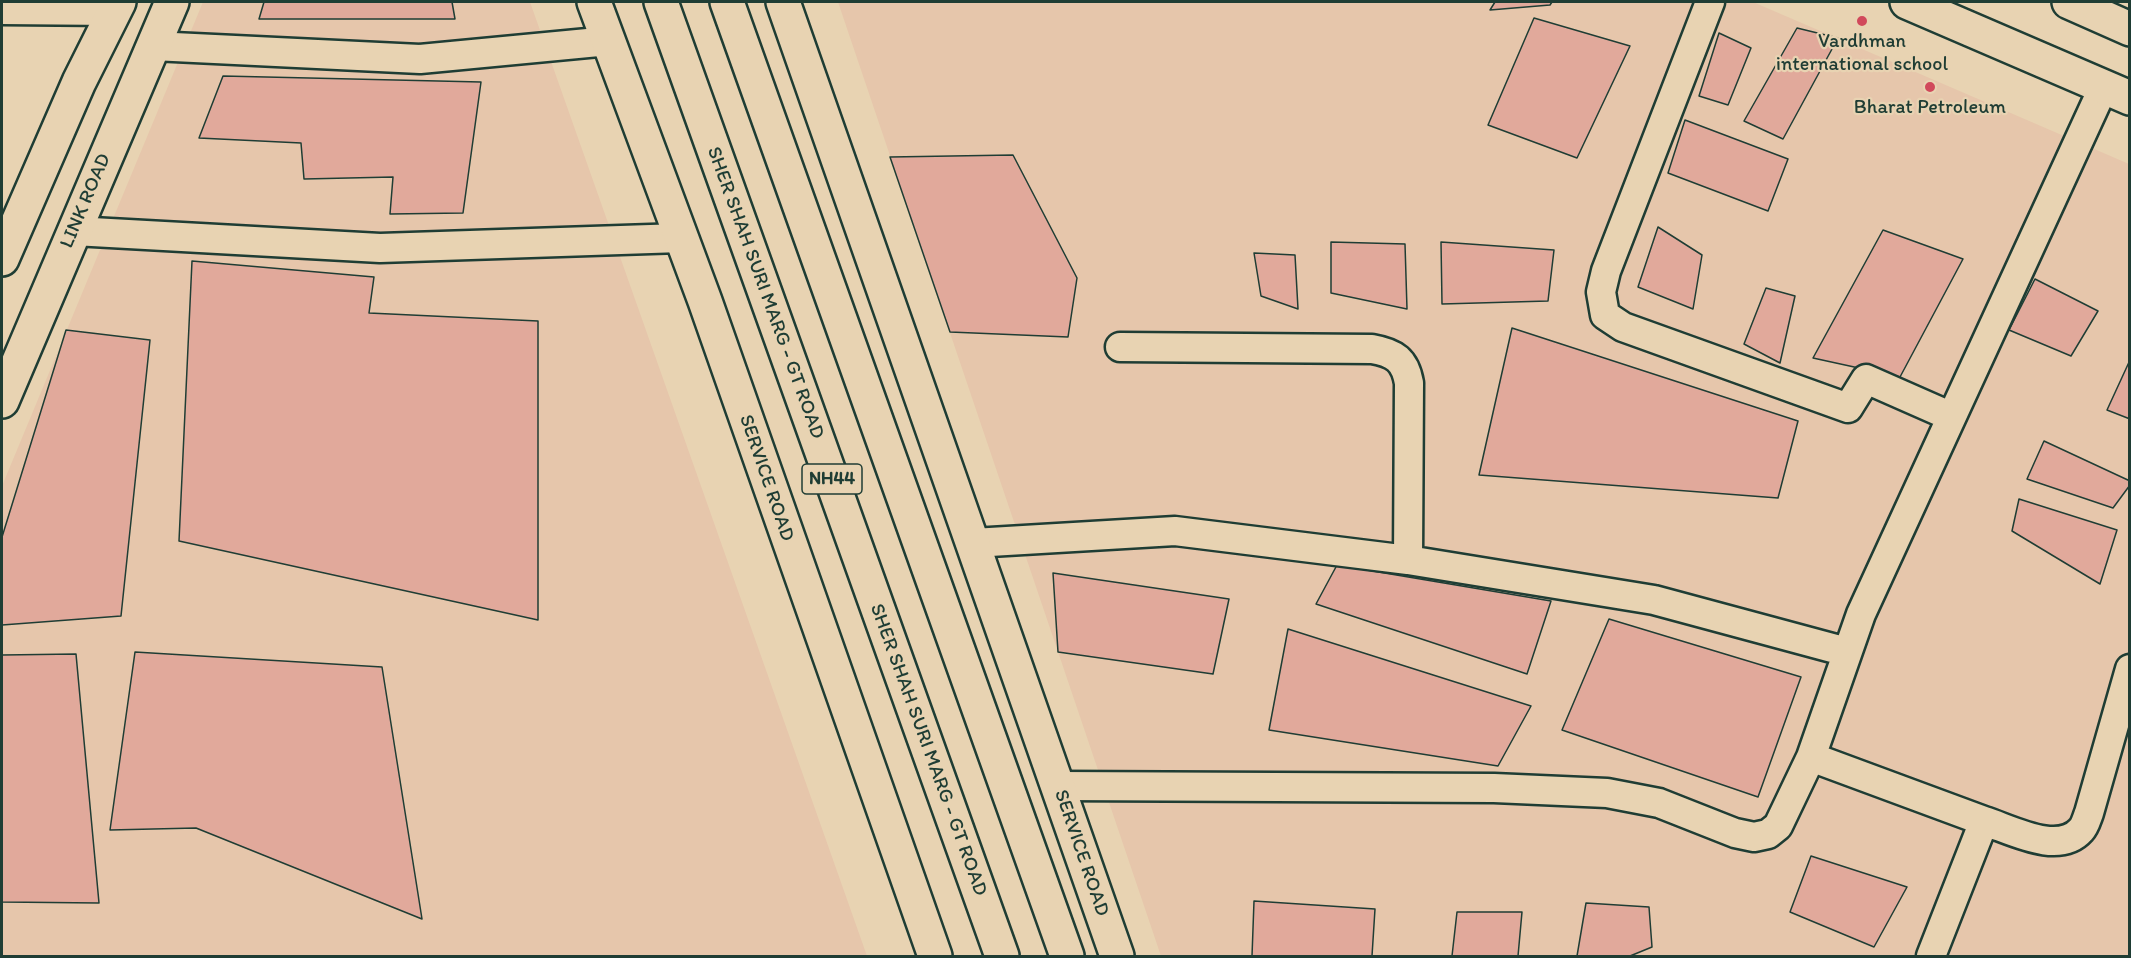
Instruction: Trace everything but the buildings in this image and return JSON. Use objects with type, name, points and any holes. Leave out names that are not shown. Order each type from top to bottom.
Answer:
[{"type":"main road","name":"LINK ROAD","points":[[2,401],[172,2]]},
{"type":"main road","name":"SERVICE ROAD","points":[[594,2],[681,238],[935,957]]},
{"type":"main road","name":"SHER SHAH SURI MARG - GT ROAD","points":[[661,2],[1002,957]]},
{"type":"main road","name":"NH44","points":[[728,2],[1067,957]]},
{"type":"main road","name":"SERVICE ROAD","points":[[783,2],[1117,957]]},
{"type":"main road","points":[[1907,2],[2117,92]]},
{"type":"main road","points":[[2085,4],[2130,29]]},
{"type":"main road","points":[[2,259],[79,82],[117,6]]},
{"type":"street","points":[[1710,2],[1606,271],[1602,292],[1605,315],[1623,327],[1848,408],[1866,380],[1950,416]]},
{"type":"street","points":[[2,10],[117,6]]},
{"type":"street","points":[[153,46],[420,59],[609,41]]},
{"type":"street","points":[[1058,786],[1494,788],[1607,793],[1659,803],[1735,833],[1754,837],[1767,834],[1778,826],[1811,757],[1861,614],[1950,416],[2117,92]]},
{"type":"street","points":[[74,231],[380,248],[681,238]]},
{"type":"street","points":[[1120,347],[1372,349],[1396,355],[1407,369],[1409,383],[1408,560]]},
{"type":"street","points":[[972,543],[1175,531],[1408,560],[1654,600],[1847,652]]},
{"type":"street","points":[[1811,757],[1984,821],[2042,839],[2062,841],[2081,830],[2089,813],[2130,669]]},
{"type":"street","points":[[1931,957],[1984,821]]},
{"type":"shaded area","points":[[203,2],[530,2],[867,956],[2,956],[2,486]]},
{"type":"shaded area","points":[[838,2],[1753,2],[2129,164],[2129,956],[1161,956]]},
{"type":"place","name":"Vardhman international school","points":[[1862,21]]},
{"type":"place","name":"Bharat Petroleum","points":[[1930,87]]}]
